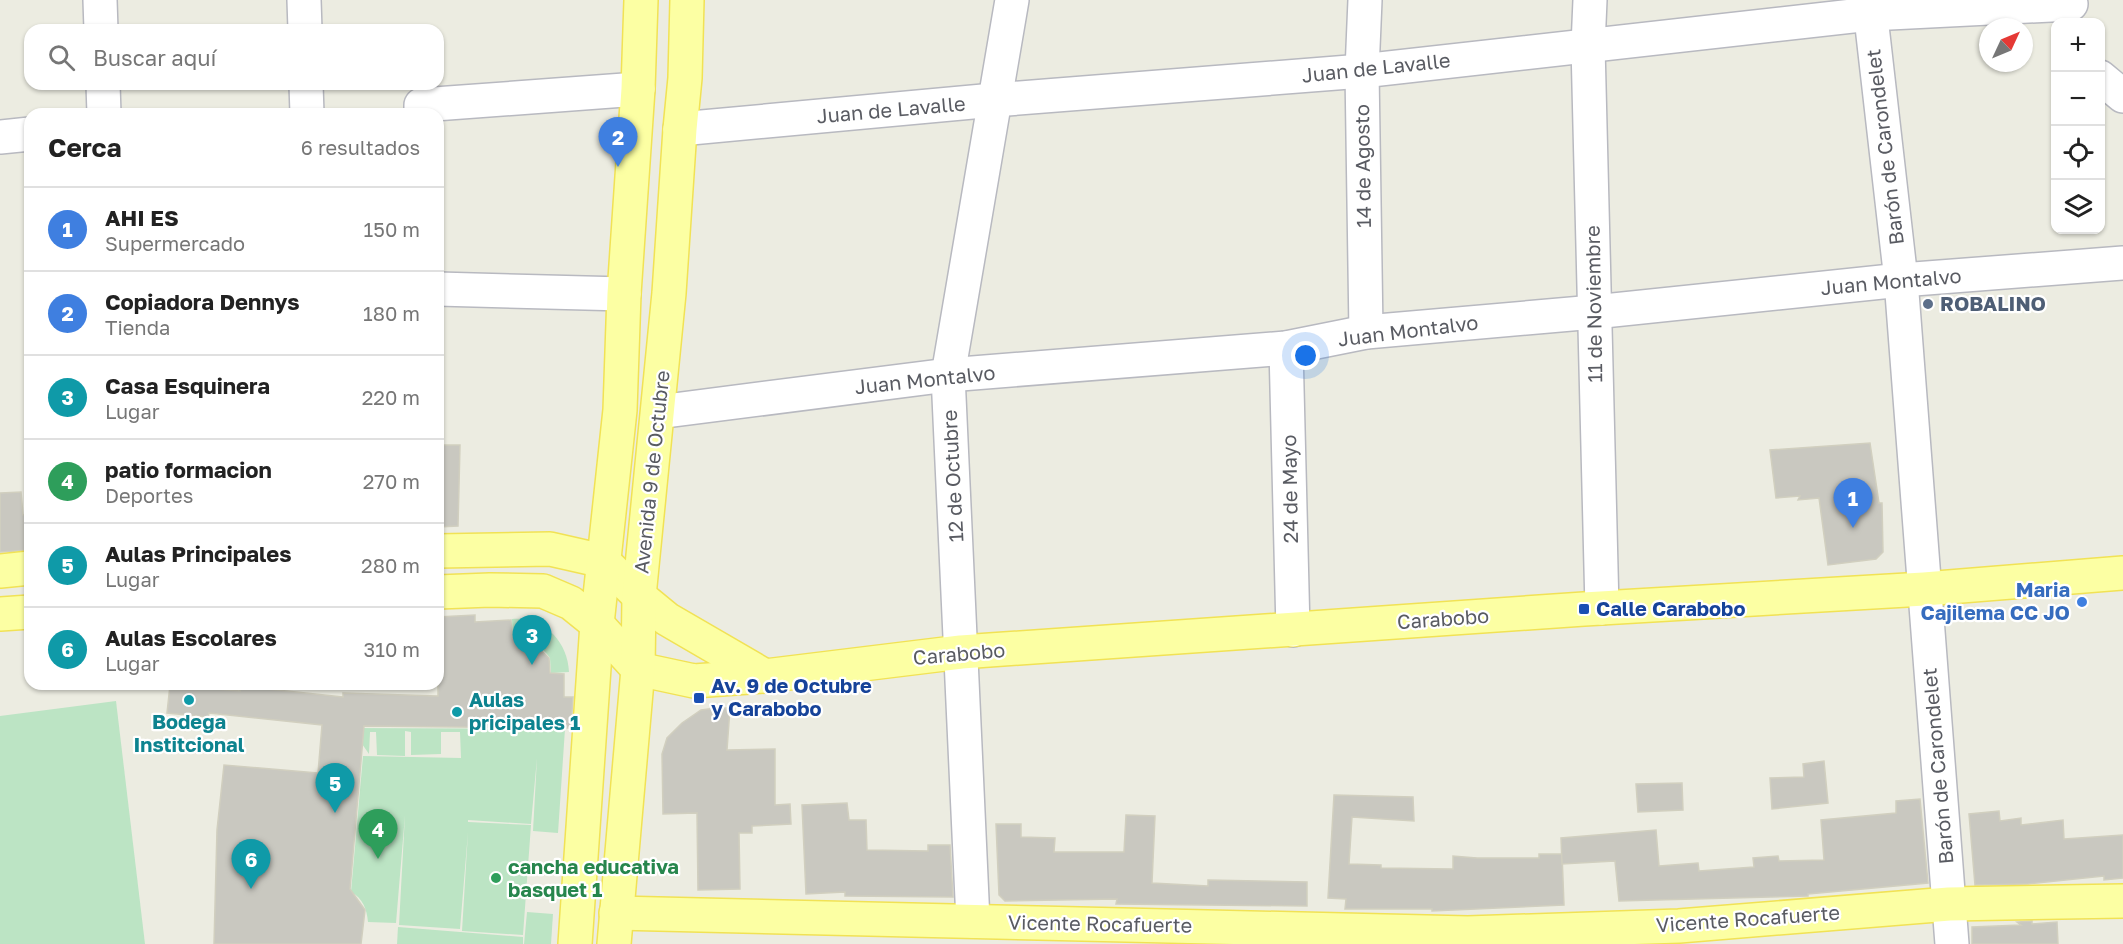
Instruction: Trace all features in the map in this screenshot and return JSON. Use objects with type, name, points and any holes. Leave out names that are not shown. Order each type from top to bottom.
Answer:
[{"type":"main road","name":"Avenida 9 de Octubre","points":[[575,944],[597,624],[620,410],[624,294],[638,89],[641,0]]},
{"type":"main road","name":"Avenida 9 de Octubre","points":[[615,928],[638,669],[639,596],[669,293],[685,78],[687,0]]},
{"type":"main road","points":[[444,551],[550,549],[603,561],[667,619],[765,676]]},
{"type":"main road","points":[[0,571],[24,569]]},
{"type":"main road","name":"Carabobo","points":[[638,669],[693,681],[765,676],[961,652],[1602,608],[1924,589],[2123,573]]},
{"type":"main road","points":[[444,592],[543,591],[571,603],[597,624],[638,669]]},
{"type":"main road","points":[[0,614],[24,612]]},
{"type":"main road","name":"Vicente Rocafuerte","points":[[615,928],[973,921],[1468,933],[1679,926],[1949,904],[2123,901]]},
{"type":"street","points":[[100,0],[101,24]]},
{"type":"street","points":[[304,0],[305,24]]},
{"type":"street","name":"12 de Octubre","points":[[973,921],[948,375],[1012,0]]},
{"type":"street","name":"14 de Agosto","points":[[1365,0],[1362,70],[1366,332]]},
{"type":"street","name":"11 de Noviembre","points":[[1590,0],[1588,46],[1602,608]]},
{"type":"street","name":"Juan de Lavalle","points":[[680,129],[994,100],[1362,70],[1588,46],[1870,7],[2072,9]]},
{"type":"street","name":"Barón de Carondelet","points":[[1870,7],[1901,280],[1952,944]]},
{"type":"street","points":[[2105,81],[2123,96]]},
{"type":"street","points":[[442,108],[638,89]]},
{"type":"street","points":[[103,90],[104,108]]},
{"type":"street","points":[[306,90],[307,108]]},
{"type":"street","points":[[0,137],[24,135]]},
{"type":"street","name":"Juan Montalvo","points":[[658,412],[948,375],[1286,348],[1366,332],[1594,312],[1901,280],[2123,263]]},
{"type":"street","points":[[444,289],[624,294]]},
{"type":"street","name":"24 de Mayo","points":[[1286,348],[1293,630]]},
{"type":"green space","points":[[512,619],[534,622],[552,633],[564,651],[569,672],[551,673],[550,658],[542,649],[530,643],[513,643]]},
{"type":"green space","points":[[116,701],[145,944],[0,944],[0,716]]},
{"type":"green space","points":[[351,728],[565,729],[558,833],[533,831],[537,758],[531,824],[468,820],[468,822],[531,825],[523,935],[462,931],[468,832],[460,929],[399,925],[405,815],[396,923],[368,922],[364,905],[351,892],[363,756],[461,758],[460,732],[441,732],[441,754],[411,755],[411,732],[405,731],[405,756],[377,755],[376,732],[370,732],[369,754]]},
{"type":"green space","points":[[527,912],[553,914],[551,944],[524,944]]},
{"type":"green space","points":[[398,927],[523,937],[523,944],[397,944]]},
{"type":"building","points":[[1870,443],[1879,503],[1882,503],[1883,552],[1876,559],[1828,565],[1819,498],[1798,500],[1800,496],[1776,498],[1770,450]]},
{"type":"building","points":[[444,445],[460,445],[458,526],[444,527]]},
{"type":"building","points":[[21,492],[24,515],[24,550],[0,552],[0,493]]},
{"type":"building","points":[[475,615],[475,622],[511,620],[512,638],[534,644],[549,658],[550,673],[564,674],[564,697],[573,697],[571,728],[364,726],[350,889],[365,910],[361,944],[214,944],[217,830],[224,765],[318,773],[322,725],[209,713],[208,717],[167,713],[169,690],[277,690],[343,697],[343,693],[438,696],[438,690],[444,690],[444,617]]},
{"type":"building","points":[[730,708],[727,750],[775,749],[775,805],[790,804],[791,824],[752,826],[752,833],[739,833],[740,889],[698,890],[697,813],[663,814],[662,754],[667,738],[682,723],[701,710]]},
{"type":"building","points":[[1824,761],[1828,803],[1772,809],[1770,778],[1804,777],[1803,764]]},
{"type":"building","points":[[1682,783],[1683,810],[1638,812],[1636,784]]},
{"type":"building","points":[[1334,795],[1413,797],[1414,821],[1352,817],[1349,864],[1381,865],[1381,868],[1453,869],[1453,856],[1539,858],[1539,854],[1562,854],[1564,905],[1432,911],[1432,909],[1345,909],[1346,899],[1328,898]]},
{"type":"building","points":[[1920,799],[1928,883],[1808,894],[1808,896],[1619,901],[1615,861],[1562,864],[1561,838],[1656,830],[1659,866],[1698,863],[1699,871],[1754,867],[1753,858],[1778,856],[1779,861],[1824,860],[1821,820],[1896,813],[1896,801]]},
{"type":"building","points":[[847,803],[849,820],[866,820],[867,850],[928,851],[928,845],[950,845],[953,897],[845,896],[845,892],[806,894],[802,805]]},
{"type":"building","points":[[1999,811],[2000,821],[2021,818],[2021,825],[2063,820],[2064,839],[2123,835],[2123,878],[2104,880],[2104,876],[2028,884],[1975,885],[1969,814]]},
{"type":"building","points":[[1126,815],[1155,816],[1152,883],[1208,886],[1208,880],[1307,882],[1307,906],[1116,904],[1117,899],[1005,901],[999,895],[996,824],[1021,824],[1021,837],[1055,838],[1054,852],[1124,852]]},
{"type":"building","points":[[2032,921],[2032,924],[2057,922],[2058,944],[1972,944],[1972,927],[2021,925],[2017,922]]},
{"type":"place","name":"Copiadora Dennys","points":[[618,167]]},
{"type":"place","name":"ROBALINO","points":[[1928,304]]},
{"type":"place","name":"AHI ES","points":[[1853,528]]},
{"type":"place","name":"Maria Cajilema CC JO","points":[[2082,602]]},
{"type":"place","name":"Calle Carabobo","points":[[1584,609]]},
{"type":"place","name":"Casa Esquinera","points":[[532,665]]},
{"type":"place","name":"Av. 9 de Octubre y Carabobo","points":[[699,698]]},
{"type":"place","name":"Bodega Institcional","points":[[189,700]]},
{"type":"place","name":"Aulas pricipales 1","points":[[457,712]]},
{"type":"place","name":"Aulas Principales","points":[[335,813]]},
{"type":"place","name":"patio formacion","points":[[378,859]]},
{"type":"place","name":"cancha educativa basquet 1","points":[[496,878]]},
{"type":"place","name":"Aulas Escolares","points":[[251,889]]}]
